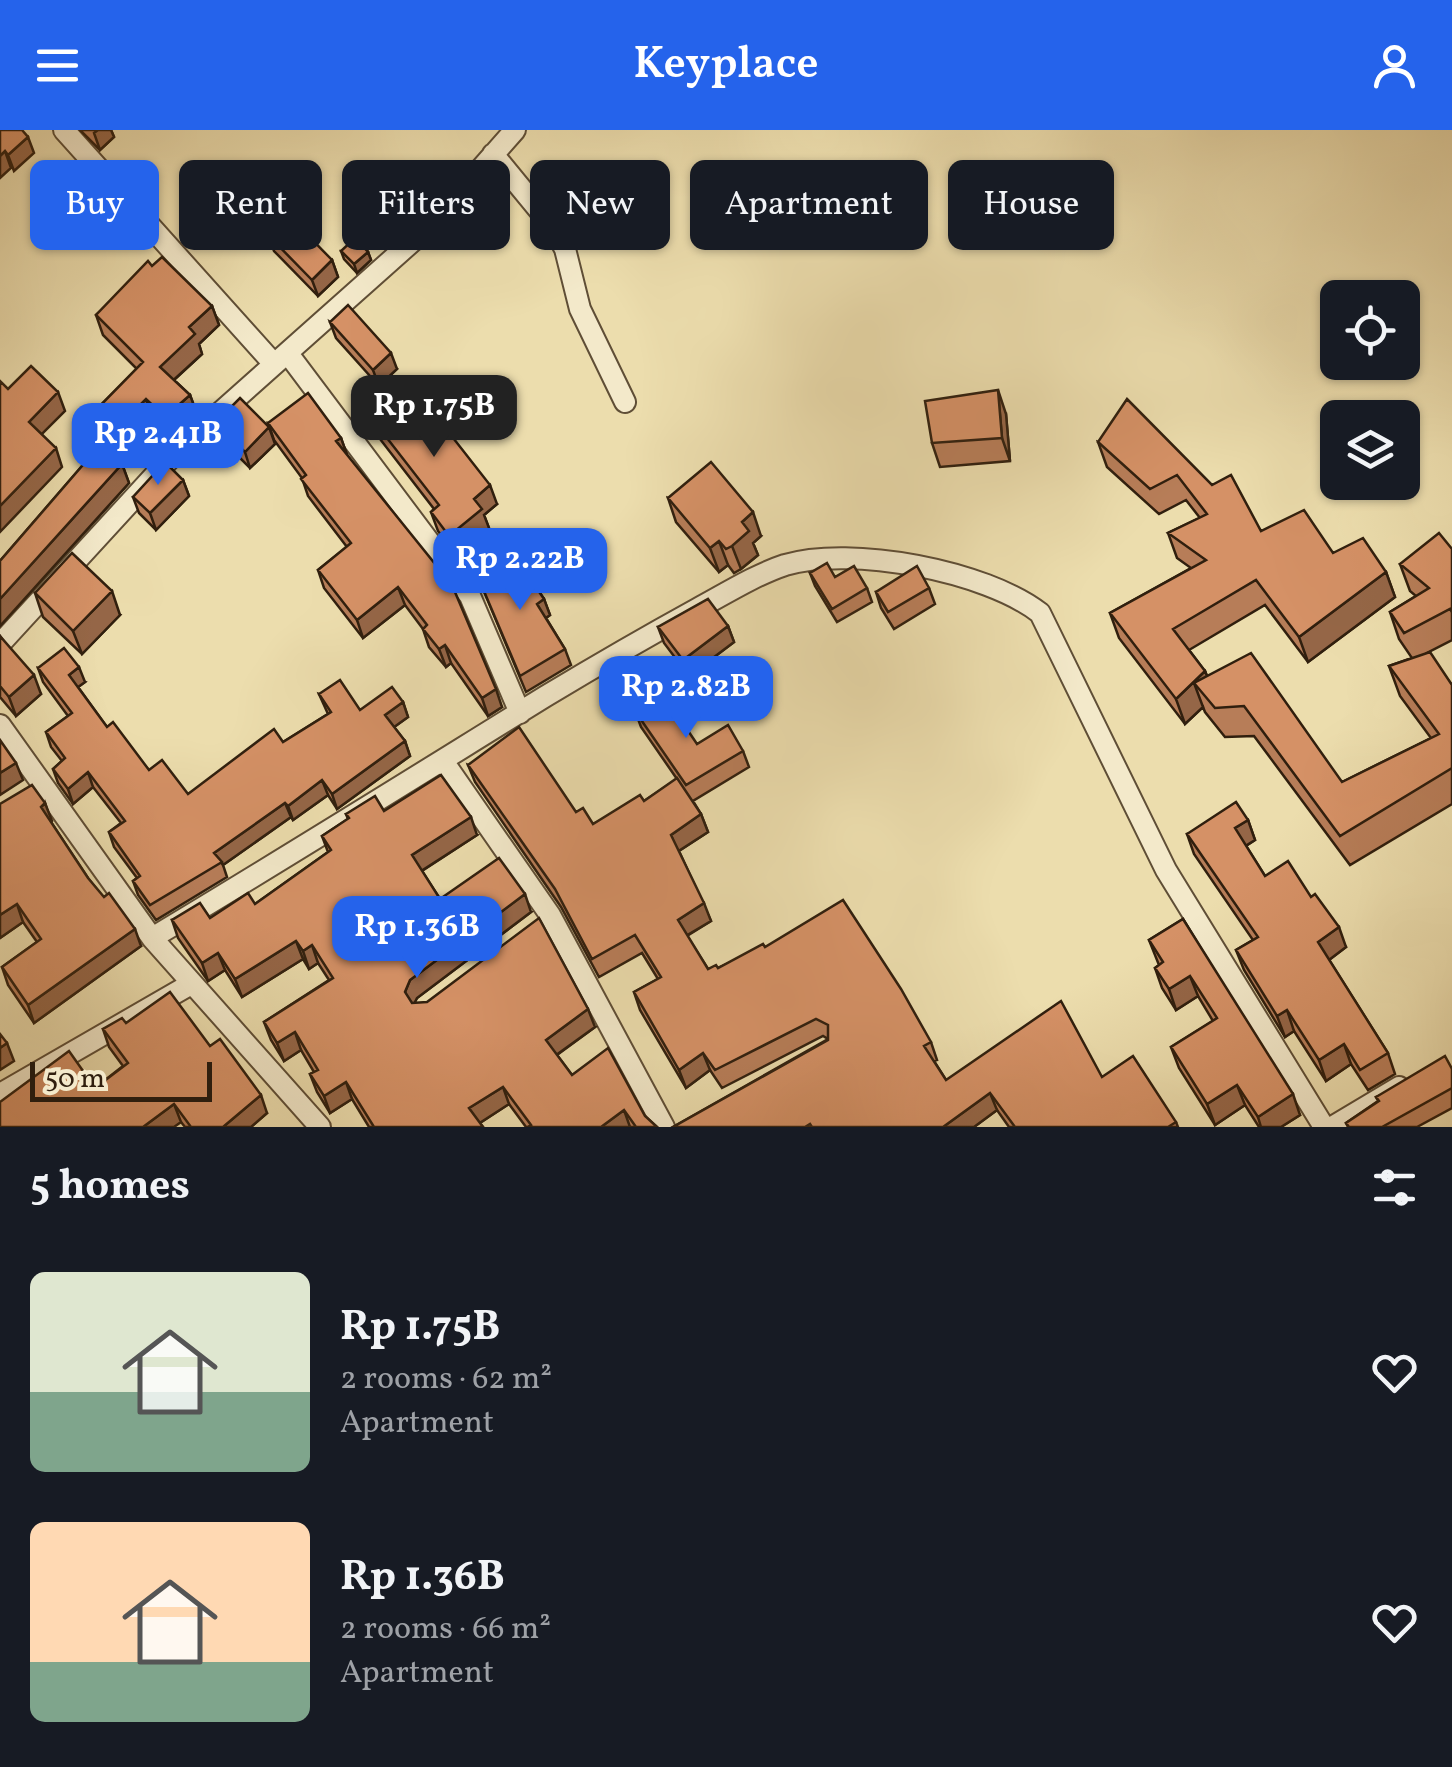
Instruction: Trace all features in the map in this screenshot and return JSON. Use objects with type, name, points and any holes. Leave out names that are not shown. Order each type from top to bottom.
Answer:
[{"type":"street","points":[[64,130],[281,360],[470,596],[520,713]]},
{"type":"street","points":[[0,644],[177,451],[433,223],[515,130]]},
{"type":"street","points":[[493,154],[554,227],[565,249],[580,309],[625,402]]},
{"type":"street","points":[[152,938],[520,713],[726,593],[783,566],[811,560],[851,558],[928,570],[1020,597],[1040,612],[1166,870],[1324,1127]]},
{"type":"street","points":[[0,726],[35,789],[152,938],[320,1127]]},
{"type":"street","points":[[442,761],[618,1036],[663,1127]]},
{"type":"street","points":[[0,1094],[190,984]]},
{"type":"street","points":[[1332,1127],[1418,1076]]},
{"type":"building","points":[[0,130],[22,130],[28,137],[8,155],[5,151],[0,156]]},
{"type":"building","points":[[283,250],[322,250],[332,260],[312,280]]},
{"type":"building","points":[[366,250],[368,252],[354,264],[341,251]]},
{"type":"building","points":[[162,257],[212,306],[189,327],[195,334],[160,367],[190,395],[165,417],[146,399],[107,438],[87,419],[143,362],[96,315],[148,261],[152,266]]},
{"type":"building","points":[[348,305],[391,353],[373,370],[330,322]]},
{"type":"building","points":[[31,366],[58,392],[29,422],[56,448],[0,506],[0,381],[8,389]]},
{"type":"building","points":[[414,388],[490,485],[474,499],[482,509],[449,536],[431,512],[439,505],[373,420]]},
{"type":"building","points":[[998,390],[1002,438],[932,443],[925,401]]},
{"type":"building","points":[[308,393],[341,438],[336,441],[452,585],[496,689],[482,698],[445,645],[439,649],[423,629],[427,625],[398,587],[357,620],[318,570],[351,543],[301,479],[306,475],[268,423]]},
{"type":"building","points":[[240,398],[269,427],[245,452],[215,423]]},
{"type":"building","points":[[1127,399],[1212,485],[1231,475],[1261,531],[1304,510],[1333,553],[1363,538],[1386,572],[1299,637],[1256,580],[1173,629],[1205,671],[1176,699],[1110,613],[1206,560],[1168,533],[1207,514],[1177,475],[1150,489],[1098,442]]},
{"type":"building","points":[[101,444],[122,464],[0,599],[0,561]]},
{"type":"building","points":[[165,462],[183,480],[150,513],[133,497]]},
{"type":"building","points":[[711,462],[753,512],[742,522],[749,531],[726,549],[719,541],[710,548],[668,498]]},
{"type":"building","points":[[1439,533],[1452,549],[1452,612],[1450,609],[1404,633],[1390,612],[1429,588],[1400,564]]},
{"type":"building","points":[[520,548],[532,566],[525,571],[544,599],[537,604],[565,649],[520,676],[478,577]]},
{"type":"building","points":[[72,553],[112,591],[73,631],[35,593]]},
{"type":"building","points":[[827,563],[835,577],[854,566],[867,588],[832,609],[810,573]]},
{"type":"building","points":[[917,566],[929,588],[888,612],[876,592]]},
{"type":"building","points":[[708,599],[728,626],[683,660],[658,627]]},
{"type":"building","points":[[0,636],[34,675],[9,697],[0,686]]},
{"type":"building","points":[[64,648],[79,667],[69,675],[107,727],[113,722],[149,770],[162,760],[188,794],[274,729],[283,742],[331,712],[319,694],[340,680],[360,710],[392,687],[403,702],[385,715],[405,741],[332,794],[322,780],[288,806],[285,803],[214,853],[222,862],[150,905],[133,881],[140,876],[109,832],[125,821],[88,772],[68,789],[53,769],[65,758],[46,732],[72,713],[38,668]]},
{"type":"building","points":[[1430,652],[1452,685],[1452,768],[1340,836],[1244,706],[1215,708],[1194,683],[1251,653],[1342,782],[1439,734],[1389,666]]},
{"type":"building","points":[[662,692],[697,744],[728,725],[743,751],[686,785],[635,711]]},
{"type":"building","points":[[519,727],[576,812],[583,808],[593,824],[640,795],[644,801],[677,778],[701,814],[671,835],[704,903],[678,920],[708,969],[716,965],[718,968],[763,944],[765,947],[843,900],[901,989],[931,1042],[924,1046],[946,1080],[1061,1001],[1102,1077],[1133,1056],[1176,1122],[1168,1127],[1015,1127],[990,1093],[943,1127],[673,1127],[828,1040],[828,1025],[816,1019],[715,1070],[703,1053],[679,1070],[634,992],[661,977],[635,935],[592,959],[555,889],[468,765]]},
{"type":"building","points":[[0,740],[16,763],[0,773]]},
{"type":"building","points":[[441,775],[471,817],[412,855],[440,899],[499,858],[525,894],[410,980],[405,992],[412,1003],[427,1002],[539,918],[588,1009],[546,1040],[572,1075],[608,1048],[645,1116],[657,1127],[636,1127],[624,1110],[601,1127],[528,1127],[531,1125],[503,1087],[469,1108],[483,1127],[374,1127],[346,1082],[324,1096],[310,1074],[318,1070],[295,1032],[277,1043],[264,1022],[333,978],[312,945],[303,951],[296,941],[235,979],[218,953],[202,963],[172,920],[200,903],[210,918],[248,893],[255,904],[331,850],[322,836],[349,818],[346,814],[375,796],[384,811]]},
{"type":"building","points":[[32,785],[45,803],[41,807],[88,878],[104,897],[109,893],[135,929],[28,1005],[2,967],[41,939],[17,904],[0,915],[0,804]]},
{"type":"building","points":[[1236,802],[1248,820],[1235,828],[1265,876],[1288,861],[1311,897],[1315,894],[1339,927],[1318,942],[1388,1053],[1360,1070],[1344,1044],[1319,1060],[1287,1010],[1277,1016],[1236,950],[1258,937],[1187,834]]},
{"type":"building","points":[[1183,919],[1293,1094],[1258,1117],[1237,1085],[1207,1104],[1171,1047],[1217,1018],[1190,976],[1169,989],[1155,968],[1163,962],[1149,940]]},
{"type":"building","points":[[170,992],[210,1046],[220,1039],[261,1095],[223,1127],[191,1127],[174,1104],[143,1127],[0,1127],[0,1102],[69,1051],[95,1088],[128,1063],[103,1029],[122,1018],[126,1023]]},
{"type":"building","points":[[1445,1056],[1452,1069],[1452,1088],[1382,1127],[1349,1127],[1346,1123],[1379,1101],[1376,1097]]}]
